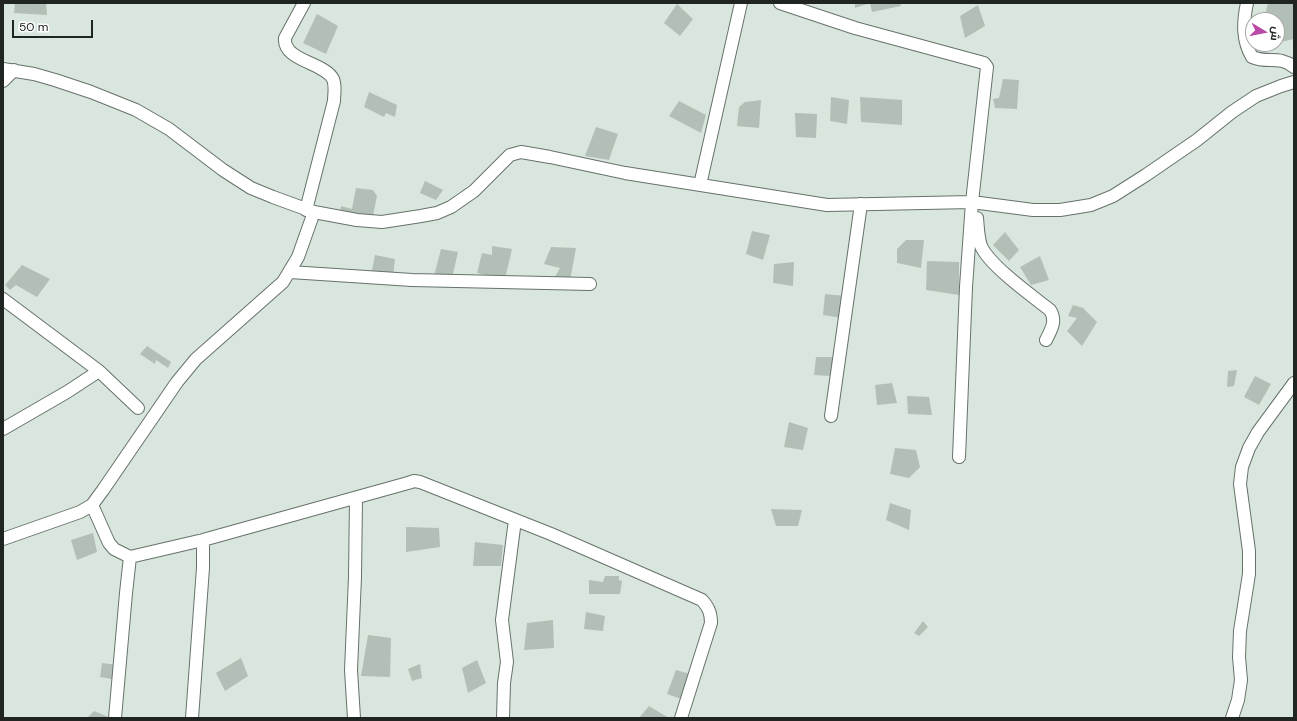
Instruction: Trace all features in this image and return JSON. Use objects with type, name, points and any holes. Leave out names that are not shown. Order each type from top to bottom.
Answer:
[{"type":"street","points":[[3,539],[80,512],[92,505],[104,490],[177,382],[196,360],[284,282],[290,272],[298,257],[310,211],[334,101],[335,87],[332,78],[327,73],[289,51],[284,42],[304,3]]},
{"type":"street","points":[[700,185],[741,3]]},
{"type":"street","points":[[780,3],[855,28],[986,64],[987,69],[972,208],[966,287],[958,457]]},
{"type":"street","points":[[1247,3],[1243,24],[1245,41],[1252,57],[1259,60],[1285,61],[1294,67]]},
{"type":"street","points":[[3,81],[8,70],[34,74],[91,92],[136,110],[169,129],[223,170],[251,188],[310,211],[357,220],[382,222],[404,220],[451,207],[474,191],[504,159],[510,155],[521,152],[625,173],[815,204],[1060,210],[1091,205],[1113,196],[1197,140],[1232,112],[1256,96],[1294,82]]},
{"type":"street","points":[[831,416],[861,204]]},
{"type":"street","points":[[972,208],[977,218],[979,238],[985,252],[1006,275],[1050,310],[1053,315],[1053,325],[1046,340]]},
{"type":"street","points":[[290,272],[412,280],[590,284]]},
{"type":"street","points":[[3,299],[99,371],[138,408]]},
{"type":"street","points":[[3,430],[68,392],[99,371]]},
{"type":"street","points":[[1232,718],[1238,700],[1241,680],[1239,657],[1240,631],[1249,574],[1250,551],[1240,484],[1242,467],[1249,448],[1258,432],[1294,383]]},
{"type":"street","points":[[92,505],[109,543],[114,548],[130,557],[203,540],[414,481],[420,482],[594,553],[702,600],[711,615],[711,622],[681,718]]},
{"type":"street","points":[[354,718],[351,655],[356,577],[356,498]]},
{"type":"street","points":[[502,718],[507,662],[502,620],[515,520]]},
{"type":"street","points":[[192,718],[203,568],[203,540]]},
{"type":"street","points":[[115,718],[130,557]]},
{"type":"building","points":[[15,3],[46,3],[47,15],[14,13]]},
{"type":"building","points":[[855,3],[870,3],[855,8]]},
{"type":"building","points":[[870,3],[900,3],[901,6],[872,12]]},
{"type":"building","points":[[1268,3],[1294,3],[1294,39],[1285,41],[1285,12],[1266,12]]},
{"type":"building","points":[[677,4],[693,19],[680,36],[664,23]]},
{"type":"building","points":[[978,5],[985,26],[965,38],[960,16]]},
{"type":"building","points":[[317,14],[338,26],[326,54],[303,43]]},
{"type":"building","points":[[1003,79],[1019,80],[1017,109],[995,108],[993,99],[999,98]]},
{"type":"building","points":[[369,92],[397,105],[395,117],[386,113],[384,117],[364,107]]},
{"type":"building","points":[[831,97],[849,100],[847,124],[830,121]]},
{"type":"building","points":[[860,97],[902,100],[902,125],[861,122]]},
{"type":"building","points":[[761,100],[759,128],[737,126],[739,107],[745,102]]},
{"type":"building","points":[[679,101],[706,115],[701,133],[669,116]]},
{"type":"building","points":[[795,113],[817,114],[816,138],[796,137]]},
{"type":"building","points":[[596,127],[618,134],[609,160],[585,156]]},
{"type":"building","points":[[425,181],[443,190],[436,200],[420,193]]},
{"type":"building","points":[[356,188],[373,190],[377,196],[372,220],[340,212],[341,206],[352,209]]},
{"type":"building","points":[[752,231],[770,235],[763,260],[746,254]]},
{"type":"building","points":[[1005,232],[1019,250],[1009,261],[993,245]]},
{"type":"building","points":[[906,240],[924,240],[921,268],[897,263],[897,249]]},
{"type":"building","points":[[492,246],[512,249],[505,279],[477,273],[482,253],[492,255]]},
{"type":"building","points":[[551,247],[576,248],[570,281],[553,280],[560,268],[544,264]]},
{"type":"building","points":[[441,249],[458,252],[452,278],[434,276]]},
{"type":"building","points":[[375,255],[395,259],[393,277],[371,275]]},
{"type":"building","points":[[1040,256],[1049,280],[1031,285],[1020,267]]},
{"type":"building","points":[[927,261],[959,262],[959,295],[926,290]]},
{"type":"building","points":[[794,262],[793,286],[773,283],[774,264]]},
{"type":"building","points":[[22,265],[50,279],[37,297],[16,285],[10,290],[5,285]]},
{"type":"building","points":[[825,294],[846,296],[842,318],[823,315]]},
{"type":"building","points":[[1073,305],[1083,308],[1097,322],[1082,346],[1067,331],[1077,318],[1068,316]]},
{"type":"building","points":[[147,346],[171,362],[168,368],[156,360],[155,364],[140,354]]},
{"type":"building","points":[[816,357],[833,357],[831,376],[814,375]]},
{"type":"building","points":[[1237,370],[1234,386],[1227,387],[1228,371]]},
{"type":"building","points":[[1255,376],[1271,384],[1259,405],[1244,397]]},
{"type":"building","points":[[892,383],[897,403],[877,405],[875,385]]},
{"type":"building","points":[[907,396],[929,397],[932,415],[908,414]]},
{"type":"building","points":[[789,422],[808,428],[803,450],[784,447]]},
{"type":"building","points":[[895,448],[916,450],[920,467],[909,478],[890,474]]},
{"type":"building","points":[[890,503],[911,510],[909,530],[886,520]]},
{"type":"building","points":[[771,509],[802,510],[798,526],[776,526]]},
{"type":"building","points":[[406,527],[439,528],[440,547],[406,552]]},
{"type":"building","points":[[93,533],[97,552],[77,560],[71,540]]},
{"type":"building","points":[[475,542],[503,545],[501,566],[473,566]]},
{"type":"building","points":[[605,576],[619,576],[619,580],[622,581],[620,594],[589,594],[589,580],[603,582]]},
{"type":"building","points":[[586,612],[605,616],[603,631],[584,629]]},
{"type":"building","points":[[553,620],[554,648],[524,650],[527,623]]},
{"type":"building","points":[[923,621],[928,627],[919,636],[914,633]]},
{"type":"building","points":[[368,635],[391,638],[390,677],[361,676]]},
{"type":"building","points":[[241,658],[248,676],[225,691],[216,673]]},
{"type":"building","points":[[477,660],[486,683],[468,693],[462,668]]},
{"type":"building","points":[[102,663],[117,665],[117,674],[112,673],[112,679],[100,677]]},
{"type":"building","points":[[420,664],[422,678],[412,681],[408,669]]},
{"type":"building","points":[[676,670],[694,675],[684,700],[667,694]]},
{"type":"building","points":[[649,706],[669,718],[639,718]]},
{"type":"building","points":[[94,711],[111,718],[87,718]]}]
